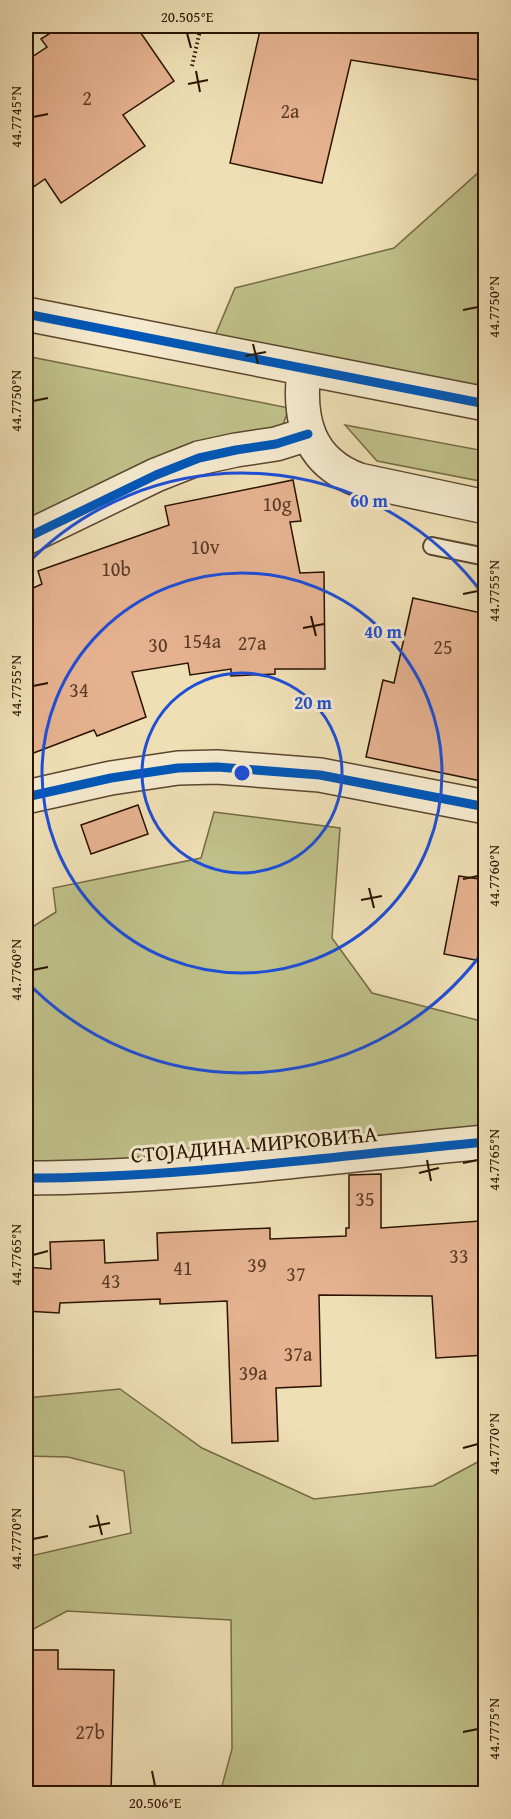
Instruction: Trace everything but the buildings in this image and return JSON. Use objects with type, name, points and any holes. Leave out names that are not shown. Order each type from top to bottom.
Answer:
[{"type":"street","points":[[26,314],[486,404]]},
{"type":"street","points":[[304,369],[302,407],[308,434],[317,451],[349,476],[486,507]]},
{"type":"street","points":[[26,538],[156,475],[199,458],[276,444],[308,434]]},
{"type":"street","points":[[26,797],[111,778],[178,768],[217,767],[320,775],[486,807]]},
{"type":"street","name":"СТОЈАДИНА МИРКОВИЋА","points":[[26,1178],[96,1178],[486,1142]]},
{"type":"lane","points":[[432,546],[486,556]]},
{"type":"path","points":[[26,29],[31,26]]},
{"type":"path","points":[[192,66],[201,26]]},
{"type":"green space","points":[[485,169],[485,404],[209,350],[235,288],[394,248]]},
{"type":"green space","points":[[26,356],[289,408],[276,444],[26,538]]},
{"type":"green space","points":[[345,425],[485,451],[485,482],[377,461]]},
{"type":"green space","points":[[214,812],[340,828],[332,938],[372,993],[485,1022],[485,1146],[26,1178],[26,931],[56,912],[53,888],[201,858]]},
{"type":"green space","points":[[120,1389],[202,1448],[314,1499],[433,1486],[485,1458],[485,1793],[220,1793],[232,1749],[231,1620],[67,1611],[26,1633],[26,1557],[131,1533],[124,1471],[68,1457],[26,1456],[26,1398]]},
{"type":"cycle path","points":[[26,314],[486,404]]},
{"type":"cycle path","points":[[26,538],[156,475],[199,458],[276,444],[308,434]]},
{"type":"cycle path","points":[[26,797],[111,778],[178,768],[217,767],[320,775],[486,807]]},
{"type":"cycle path","points":[[26,1178],[198,1170],[486,1142]]}]
